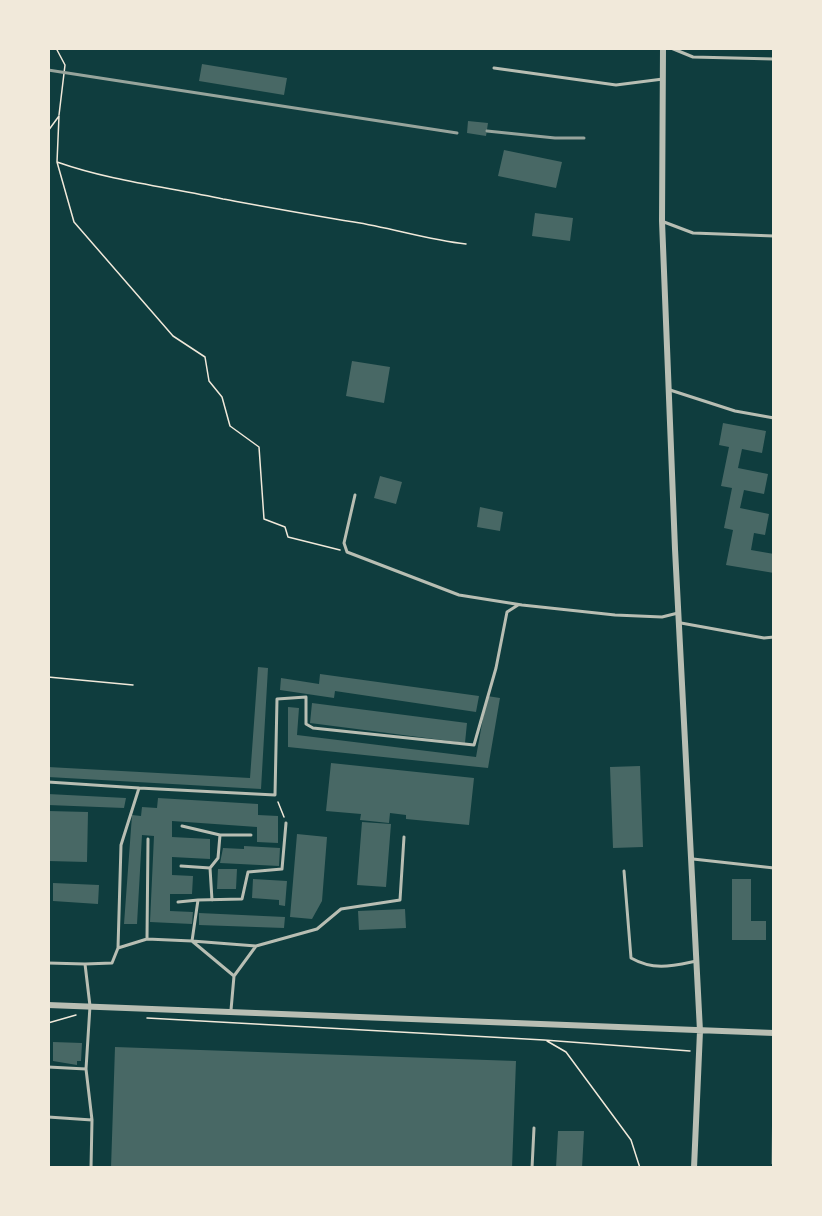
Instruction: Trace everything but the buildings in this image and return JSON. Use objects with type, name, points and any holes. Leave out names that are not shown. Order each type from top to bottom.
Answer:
[{"type":"street","points":[[663,48],[662,221],[678,613],[700,1031],[697,1052],[694,1168]]},
{"type":"street","points":[[48,1005],[774,1034]]},
{"type":"lane","points":[[671,48],[693,57],[774,59]]},
{"type":"lane","points":[[494,68],[616,85],[663,78]]},
{"type":"lane","points":[[662,221],[693,233],[774,236]]},
{"type":"lane","points":[[669,389],[735,411],[774,418]]},
{"type":"lane","points":[[355,495],[344,543],[347,552],[459,595],[518,605],[615,615],[662,617],[678,613]]},
{"type":"lane","points":[[48,782],[275,795],[277,699],[306,697],[306,724],[313,728],[474,745],[496,668],[507,612],[518,605]]},
{"type":"lane","points":[[679,623],[764,638],[774,636]]},
{"type":"lane","points":[[48,963],[112,963],[118,948],[121,845],[139,788]]},
{"type":"lane","points":[[178,902],[242,899],[248,872],[282,869],[286,823]]},
{"type":"lane","points":[[182,826],[220,835],[251,835]]},
{"type":"lane","points":[[212,900],[210,868],[218,858],[220,835]]},
{"type":"lane","points":[[118,948],[147,939],[256,946],[317,929],[341,909],[400,900],[404,837]]},
{"type":"lane","points":[[147,939],[148,839]]},
{"type":"lane","points":[[691,858],[774,868]]},
{"type":"lane","points":[[181,866],[210,868]]},
{"type":"lane","points":[[624,871],[632,958],[643,965],[660,968],[696,961]]},
{"type":"lane","points":[[192,941],[198,900]]},
{"type":"lane","points":[[192,941],[234,976]]},
{"type":"lane","points":[[231,1012],[234,976],[256,946]]},
{"type":"lane","points":[[85,964],[90,1006],[86,1069],[92,1120],[91,1168]]},
{"type":"lane","points":[[48,1067],[86,1069]]},
{"type":"lane","points":[[48,1117],[92,1120]]},
{"type":"lane","points":[[532,1168],[534,1128]]},
{"type":"path","points":[[56,48],[65,65],[57,162],[74,222],[173,336],[205,357],[209,381],[222,396],[230,426],[259,447],[264,519],[285,527],[288,537],[347,552]]},
{"type":"path","points":[[48,131],[59,116]]},
{"type":"path","points":[[57,162],[136,184],[224,199],[256,207],[388,227],[418,236],[466,244]]},
{"type":"path","points":[[48,677],[133,685]]},
{"type":"path","points":[[275,795],[286,823]]},
{"type":"path","points":[[48,1023],[79,1014]]},
{"type":"path","points":[[147,1018],[544,1040],[697,1052]]},
{"type":"path","points":[[543,1023],[544,1040]]},
{"type":"path","points":[[544,1040],[566,1052],[631,1140],[640,1168]]},
{"type":"railway","points":[[48,70],[457,133]]},
{"type":"railway","points":[[487,131],[555,138],[584,138]]}]
